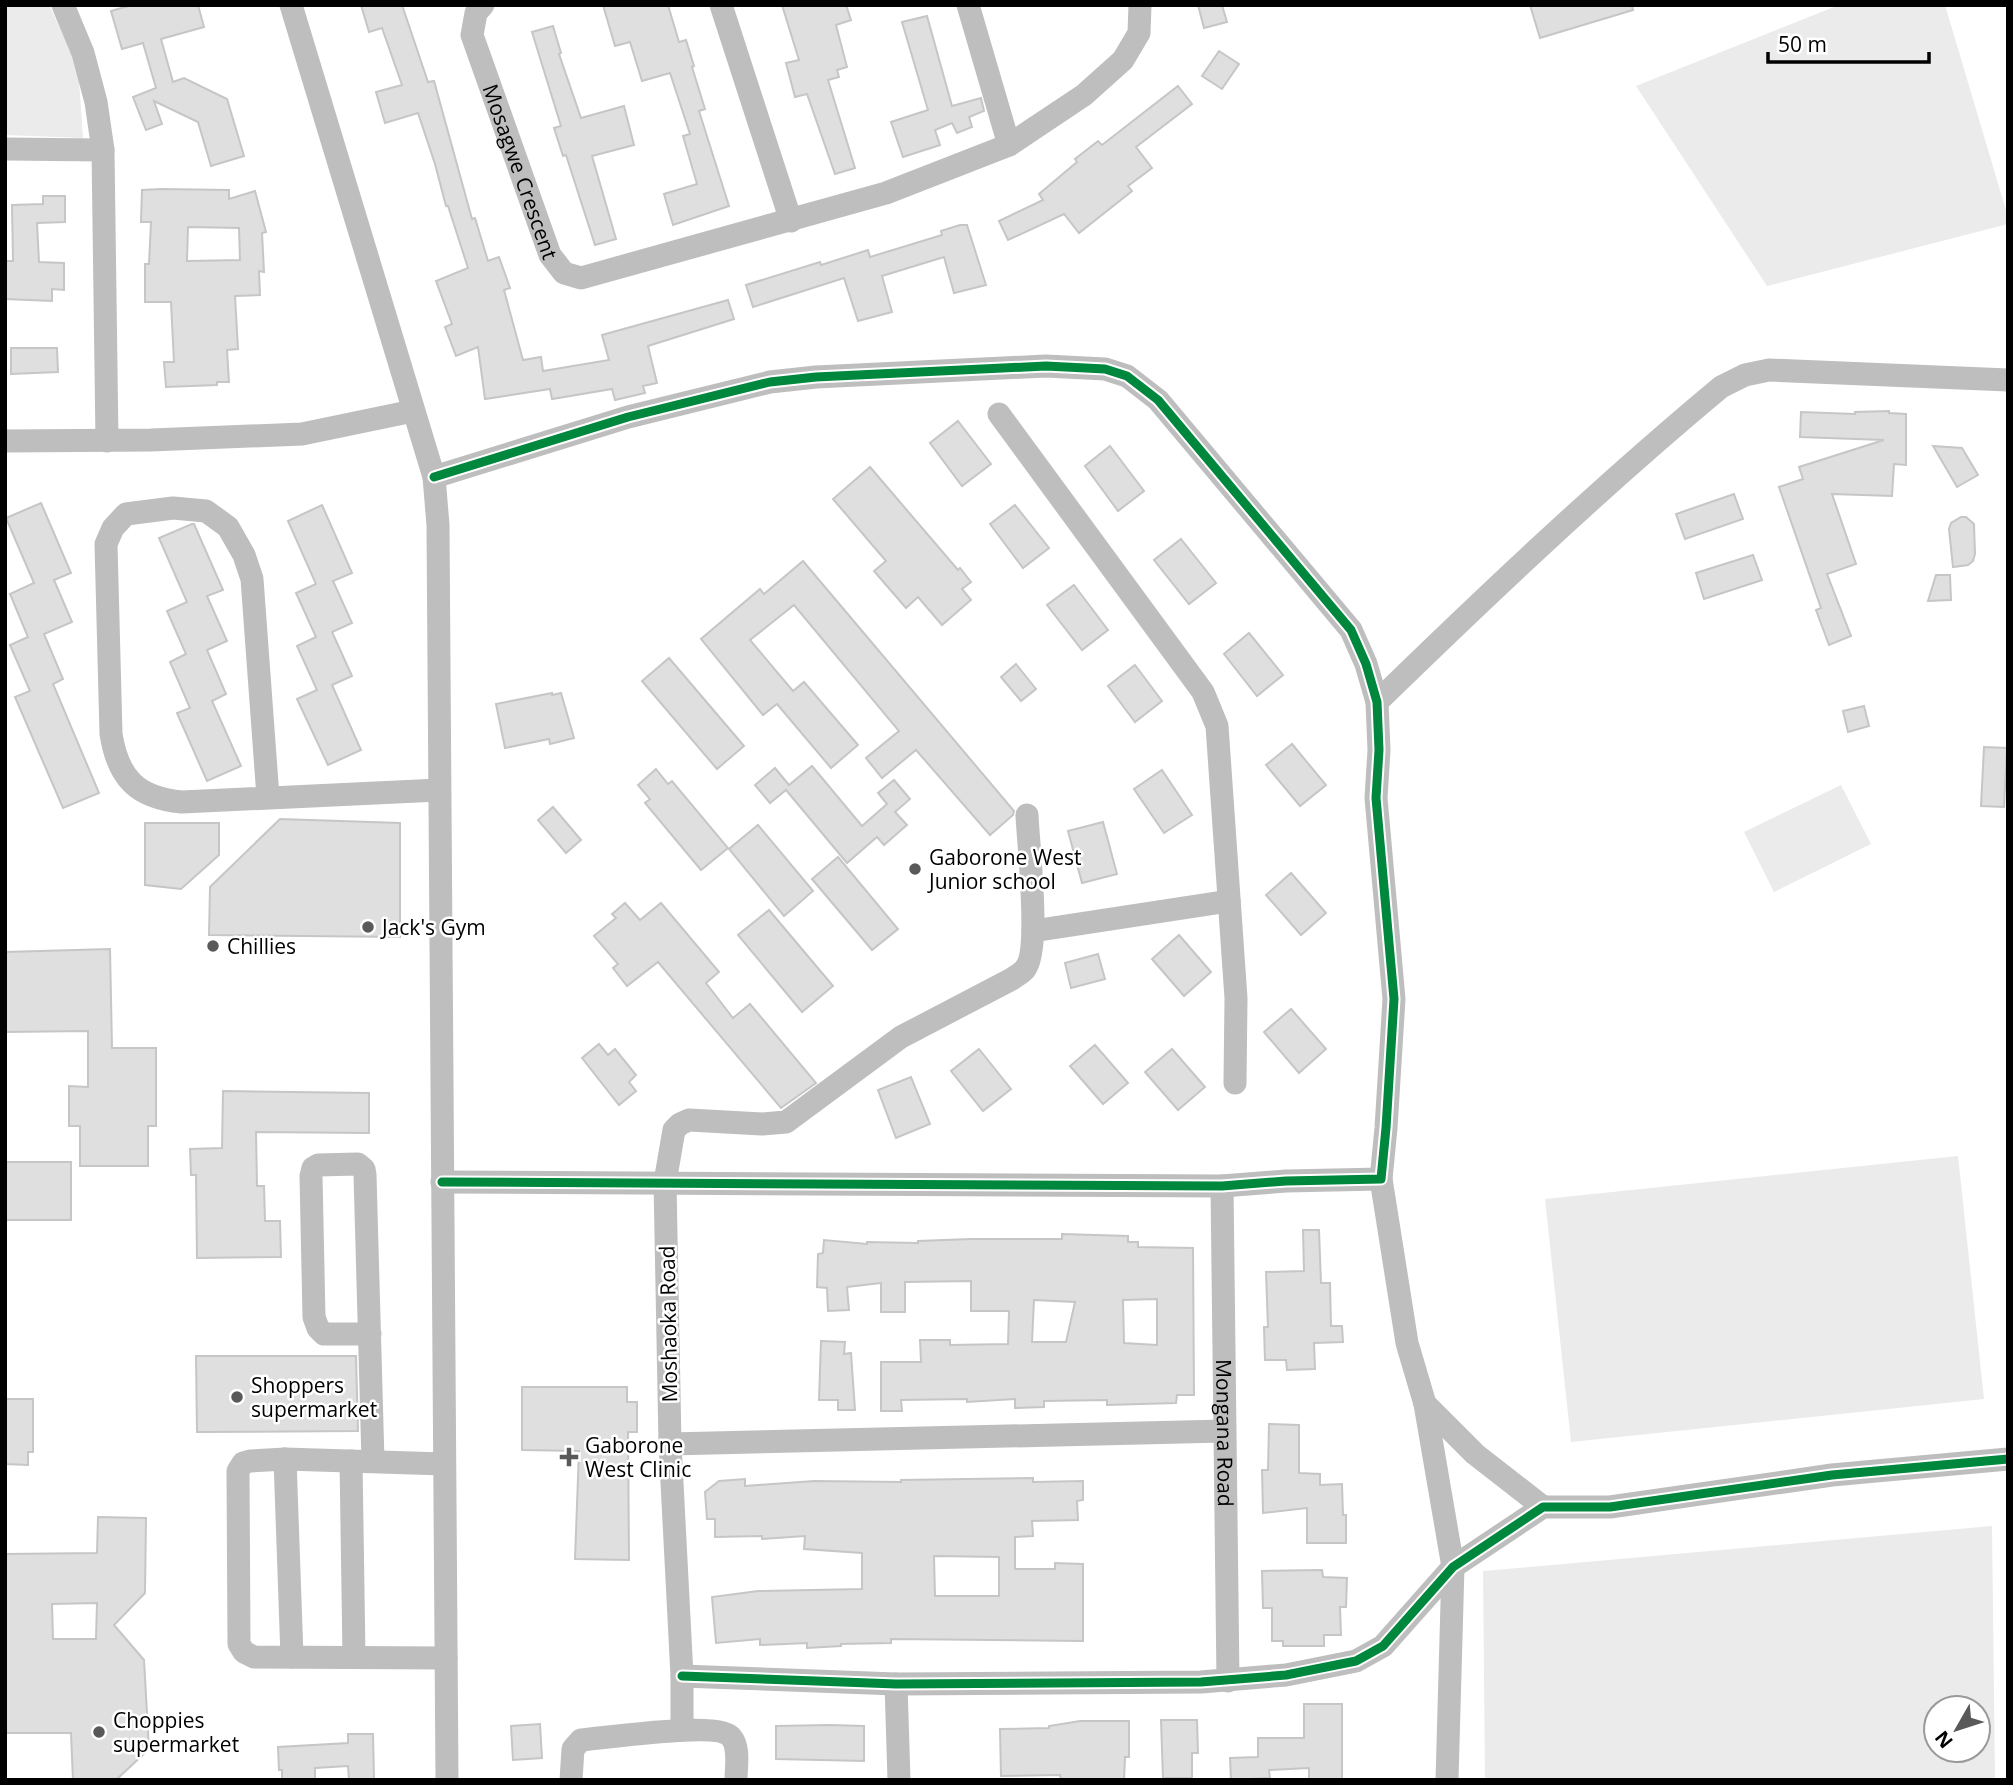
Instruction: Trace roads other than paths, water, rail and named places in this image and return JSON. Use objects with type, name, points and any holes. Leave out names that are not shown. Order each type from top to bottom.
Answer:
[{"type":"street","points":[[63,5],[83,53],[96,102],[103,150],[107,441]]},
{"type":"street","points":[[291,5],[434,477],[438,525],[447,1780]]},
{"type":"street","name":"Mosagwe Crescent","points":[[483,5],[476,13],[472,35],[550,255],[564,273],[581,278],[886,193],[1009,145],[1084,95],[1123,60],[1139,33],[1140,5]]},
{"type":"street","points":[[721,5],[791,221]]},
{"type":"street","points":[[968,5],[1009,145]]},
{"type":"street","points":[[5,149],[103,150]]},
{"type":"street","points":[[434,477],[628,417],[770,382],[816,377],[1046,366],[1105,369],[1127,376],[1158,400],[1351,630],[1366,664],[1377,702],[1379,750],[1376,798],[1394,999],[1381,1179],[1407,1343],[1425,1404],[1453,1567],[1447,1780]]},
{"type":"street","points":[[1377,702],[1584,506],[1721,387],[1745,375],[1769,370],[2008,380]]},
{"type":"street","points":[[5,441],[107,441],[302,434],[413,411]]},
{"type":"street","points":[[999,414],[1203,692],[1217,726],[1237,998],[1235,1083]]},
{"type":"street","points":[[268,797],[252,579],[244,555],[228,527],[206,512],[173,508],[126,514],[113,528],[106,544],[111,734],[114,754],[127,778],[141,792],[161,800],[182,802],[439,790]]},
{"type":"street","points":[[1027,815],[1033,931],[1229,901]]},
{"type":"street","name":"Moshaoka Road","points":[[682,1730],[682,1676],[670,1444],[665,1182],[674,1130],[690,1120],[762,1124],[786,1122],[901,1037],[1026,969],[1031,954],[1033,931]]},
{"type":"street","points":[[354,1656],[370,1334],[364,1169],[358,1164],[318,1165],[313,1168],[311,1176],[314,1317],[324,1335],[370,1334]]},
{"type":"street","points":[[442,1182],[1222,1186],[1286,1181],[1381,1179]]},
{"type":"street","name":"Mongana Road","points":[[1222,1186],[1228,1681]]},
{"type":"street","points":[[1425,1404],[1475,1454],[1543,1507]]},
{"type":"street","points":[[670,1444],[1224,1432]]},
{"type":"street","points":[[682,1676],[896,1684],[1228,1681],[1286,1675],[1356,1661],[1383,1646],[1453,1567],[1543,1507],[1610,1507],[1832,1475],[2008,1459]]},
{"type":"street","points":[[444,1464],[285,1460],[243,1463],[238,1471],[239,1644],[244,1652],[254,1657],[446,1658]]},
{"type":"street","points":[[285,1460],[292,1657]]},
{"type":"street","points":[[896,1684],[899,1780]]},
{"type":"street","points":[[571,1780],[573,1749],[581,1740],[682,1730],[720,1730],[731,1737],[736,1747],[736,1780]]},
{"type":"place","name":"Gaborone West Junior school","points":[[915,869]]},
{"type":"place","name":"Jack's Gym","points":[[368,927]]},
{"type":"place","name":"Chillies","points":[[213,946]]},
{"type":"place","name":"Shoppers supermarket","points":[[237,1397]]},
{"type":"place","name":"Gaborone West Clinic","points":[[569,1457]]},
{"type":"place","name":"Choppies supermarket","points":[[99,1732]]}]
